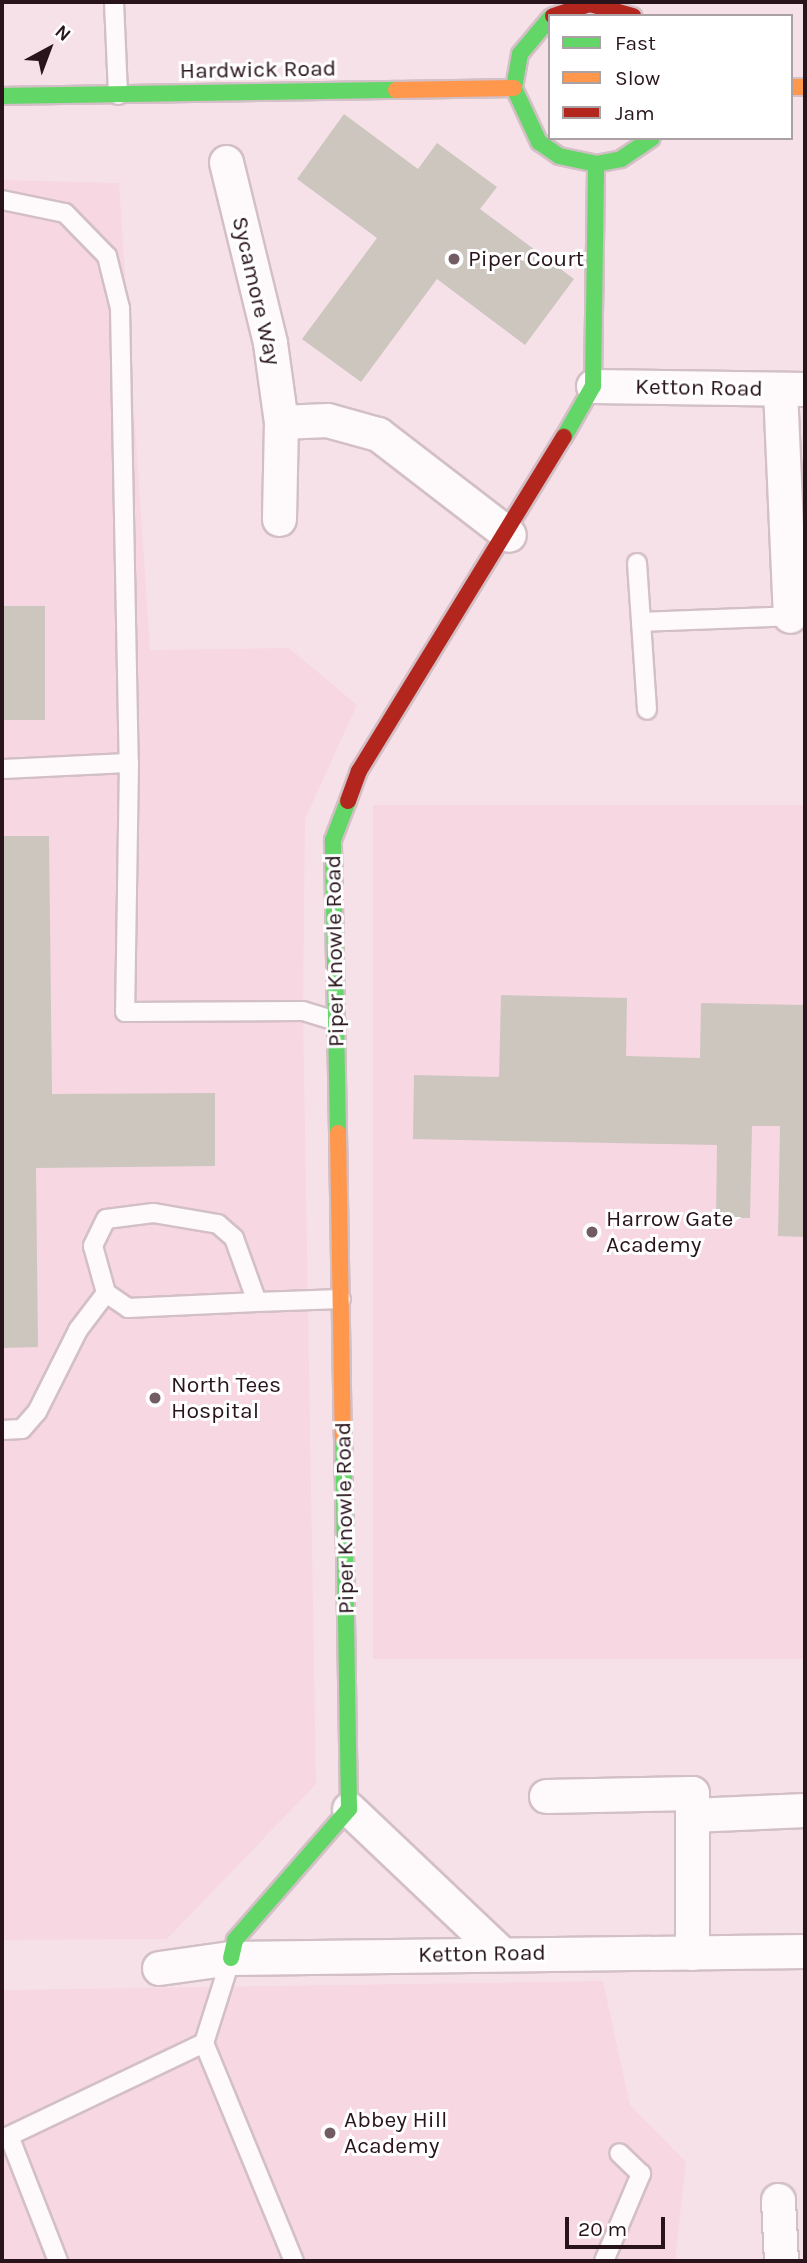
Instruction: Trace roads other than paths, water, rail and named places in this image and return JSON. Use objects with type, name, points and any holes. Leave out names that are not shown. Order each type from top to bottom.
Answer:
[{"type":"street","points":[[559,14],[590,3],[626,14]]},
{"type":"street","points":[[548,21],[520,54],[514,88],[524,121],[540,142],[559,156],[596,164],[621,159],[649,140]]},
{"type":"street","name":"Hardwick Road","points":[[2,96],[514,88]]},
{"type":"street","name":"Sycamore Way","points":[[226,162],[270,343],[281,422],[279,519]]},
{"type":"street","name":"Piper Knowle Road","points":[[349,1809],[334,840],[341,806],[509,535],[593,386],[596,164]]},
{"type":"street","name":"Ketton Road","points":[[593,386],[793,389]]},
{"type":"street","points":[[793,389],[798,616]]},
{"type":"street","points":[[281,422],[327,420],[378,434],[509,535]]},
{"type":"street","points":[[546,1796],[692,1793],[692,1953]]},
{"type":"street","points":[[231,1958],[235,1940],[349,1809],[501,1952]]},
{"type":"street","points":[[692,1815],[805,1810]]},
{"type":"street","name":"Ketton Road","points":[[159,1968],[231,1958],[501,1952],[805,1951]]},
{"type":"street","points":[[778,2200],[781,2261]]},
{"type":"lane","points":[[114,2],[118,95]]},
{"type":"lane","points":[[2,200],[65,212],[107,256],[120,308],[129,763],[125,1012],[303,1011],[337,1021]]},
{"type":"lane","points":[[637,563],[648,710]]},
{"type":"lane","points":[[641,622],[798,616]]},
{"type":"lane","points":[[2,769],[129,763]]},
{"type":"lane","points":[[257,1302],[226,1231],[201,1219],[153,1213],[106,1219],[93,1246],[96,1274],[106,1293],[128,1307],[341,1299]]},
{"type":"lane","points":[[2,1430],[22,1429],[37,1412],[79,1330],[106,1293]]},
{"type":"lane","points":[[231,1958],[204,2043],[299,2260]]},
{"type":"lane","points":[[58,2261],[9,2136],[204,2043]]},
{"type":"lane","points":[[604,2261],[641,2174],[619,2153]]},
{"type":"place","name":"Piper Court","points":[[454,259]]},
{"type":"place","name":"Harrow Gate Academy","points":[[592,1232]]},
{"type":"place","name":"North Tees Hospital","points":[[155,1398]]},
{"type":"place","name":"Abbey Hill Academy","points":[[330,2133]]}]
